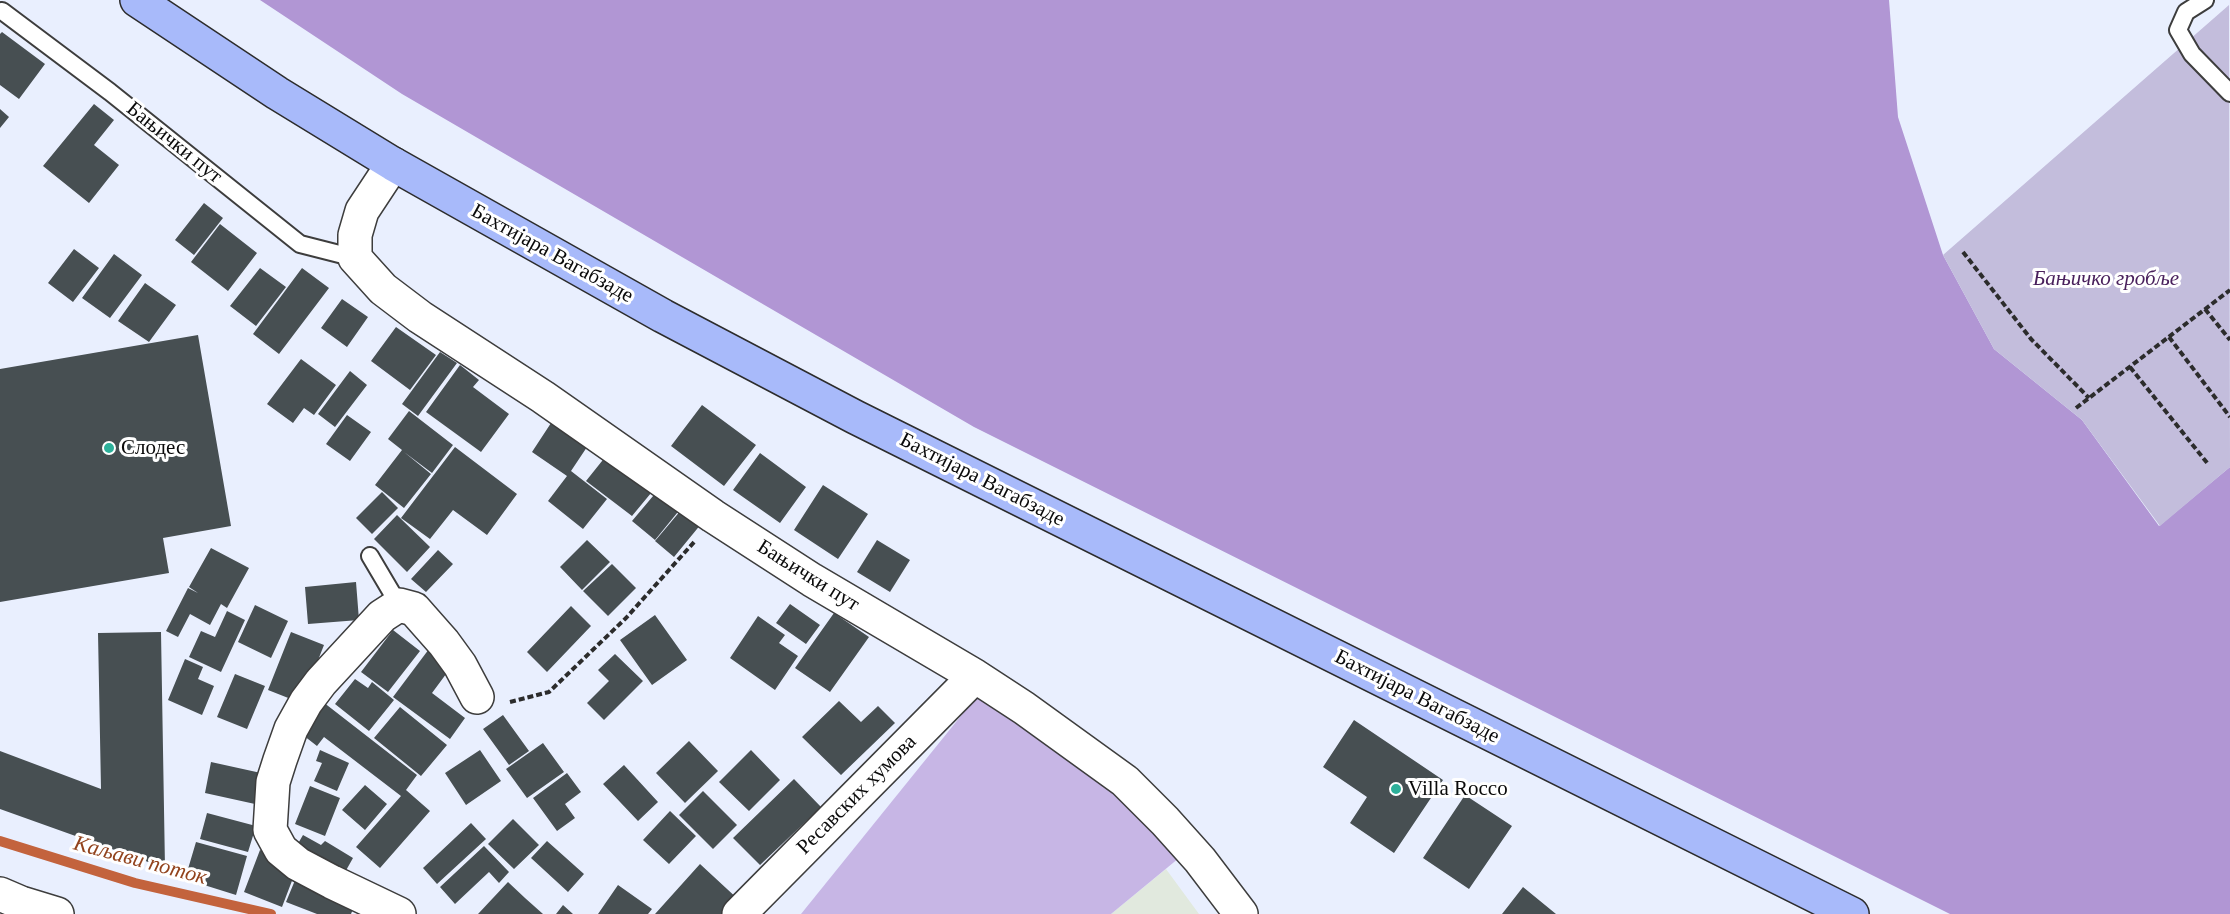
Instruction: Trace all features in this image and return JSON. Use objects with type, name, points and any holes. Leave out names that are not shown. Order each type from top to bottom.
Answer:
[{"type":"main road","name":"Бахтијара Вагабзаде","points":[[137,0],[277,93],[393,164],[601,282],[855,417],[1852,914]]},
{"type":"street","points":[[354,258],[354,235],[362,211],[393,164]]},
{"type":"street","name":"Бањички пут","points":[[354,258],[383,289],[420,317],[543,397],[713,516],[813,580],[975,676],[1024,708],[1125,781],[1200,860],[1241,914]]},
{"type":"street","points":[[399,914],[298,864],[280,850],[270,830],[273,783],[291,729],[306,702],[321,682],[382,616],[399,605],[414,609],[444,643],[460,665],[477,697]]},
{"type":"street","name":"Ресавских хумова","points":[[739,914],[975,676]]},
{"type":"street","points":[[0,894],[57,914]]},
{"type":"lane","points":[[2205,0],[2186,12],[2178,30],[2192,54],[2230,93]]},
{"type":"lane","name":"Бањички пут","points":[[2,11],[110,92],[300,244],[354,258]]},
{"type":"lane","points":[[370,556],[399,605]]},
{"type":"path","points":[[1962,252],[2031,339],[2089,398]]},
{"type":"path","points":[[2076,408],[2230,290]]},
{"type":"path","points":[[2205,309],[2230,340]]},
{"type":"path","points":[[2169,337],[2230,417]]},
{"type":"path","points":[[2130,367],[2208,464]]},
{"type":"path","points":[[549,692],[626,618],[695,542],[713,516]]},
{"type":"shaded area","points":[[260,0],[1889,0],[1898,117],[1943,255],[1994,349],[2082,420],[2159,526],[2230,467],[2230,914],[1950,914],[974,427],[402,94]]},
{"type":"shaded area","points":[[981,691],[1117,787],[1179,858],[1111,914],[801,914]]},
{"type":"shaded area","points":[[1166,869],[1199,914],[1111,914]]},
{"type":"green space","name":"Бањичко гробље","points":[[2229,5],[2230,467],[2160,526],[2082,420],[1994,349],[1943,255]]},
{"type":"building","points":[[2,32],[45,64],[19,99],[0,85],[0,34]]},
{"type":"building","points":[[94,104],[114,120],[94,145],[119,165],[89,203],[43,166]]},
{"type":"building","points":[[0,109],[9,117],[0,128]]},
{"type":"building","points":[[204,203],[223,218],[194,255],[175,240]]},
{"type":"building","points":[[220,224],[257,253],[228,291],[191,262]]},
{"type":"building","points":[[74,249],[99,268],[73,302],[48,283]]},
{"type":"building","points":[[114,254],[142,275],[110,318],[82,298]]},
{"type":"building","points":[[260,268],[286,287],[256,326],[230,306]]},
{"type":"building","points":[[302,268],[329,288],[279,354],[253,334]]},
{"type":"building","points":[[145,283],[176,305],[149,342],[118,321]]},
{"type":"building","points":[[342,299],[368,317],[347,347],[321,328]]},
{"type":"building","points":[[396,327],[436,355],[410,390],[371,361]]},
{"type":"building","name":"Слодес","points":[[198,335],[231,526],[163,538],[169,573],[0,602],[0,369]]},
{"type":"building","points":[[440,352],[457,363],[418,416],[402,404]]},
{"type":"building","points":[[301,359],[336,385],[314,415],[304,408],[293,423],[267,404]]},
{"type":"building","points":[[460,365],[479,380],[473,387],[509,414],[481,452],[426,412]]},
{"type":"building","points":[[350,371],[367,385],[335,427],[318,414]]},
{"type":"building","points":[[702,405],[756,445],[724,486],[671,446]]},
{"type":"building","points":[[409,411],[453,445],[432,473],[404,452],[431,474],[404,508],[375,485],[402,450],[388,439]]},
{"type":"building","points":[[347,415],[371,432],[350,461],[326,444]]},
{"type":"building","points":[[551,423],[587,447],[571,471],[607,499],[583,529],[548,501],[567,476],[532,452]]},
{"type":"building","points":[[455,447],[517,494],[487,535],[453,510],[430,539],[401,518]]},
{"type":"building","points":[[610,451],[656,487],[632,516],[586,481]]},
{"type":"building","points":[[760,453],[806,487],[780,523],[733,490]]},
{"type":"building","points":[[664,483],[686,502],[655,540],[632,521]]},
{"type":"building","points":[[823,485],[868,514],[838,559],[794,530]]},
{"type":"building","points":[[382,492],[398,508],[372,534],[356,518]]},
{"type":"building","points":[[687,503],[706,518],[674,557],[655,541]]},
{"type":"building","points":[[397,515],[430,547],[407,572],[374,539]]},
{"type":"building","points":[[587,540],[610,562],[582,590],[560,567]]},
{"type":"building","points":[[877,540],[910,560],[890,592],[857,572]]},
{"type":"building","points":[[211,548],[249,568],[227,608],[221,604],[210,625],[190,614],[178,637],[166,631],[188,588],[198,593],[189,587]]},
{"type":"building","points":[[438,550],[453,564],[426,592],[411,579]]},
{"type":"building","points":[[612,564],[636,588],[608,616],[583,591]]},
{"type":"building","points":[[356,582],[359,620],[308,624],[305,587]]},
{"type":"building","points":[[790,604],[820,625],[806,644],[776,623]]},
{"type":"building","points":[[255,605],[288,621],[271,658],[238,642]]},
{"type":"building","points":[[571,606],[591,626],[547,672],[527,652]]},
{"type":"building","points":[[227,611],[245,620],[221,672],[189,657],[201,631],[215,637]]},
{"type":"building","points":[[834,613],[869,637],[830,692],[795,668]]},
{"type":"building","points":[[655,615],[687,660],[652,685],[620,640]]},
{"type":"building","points":[[758,616],[785,635],[779,643],[798,656],[775,690],[730,658]]},
{"type":"building","points":[[393,630],[420,651],[388,692],[361,672]]},
{"type":"building","points":[[161,632],[165,868],[0,809],[0,751],[101,789],[98,633]]},
{"type":"building","points":[[291,632],[324,645],[301,703],[268,690]]},
{"type":"building","points":[[429,649],[452,666],[432,693],[465,718],[450,739],[393,697]]},
{"type":"building","points":[[615,654],[643,681],[604,720],[587,703],[609,681],[598,670]]},
{"type":"building","points":[[185,659],[203,667],[198,679],[214,686],[202,715],[168,700]]},
{"type":"building","points":[[235,674],[265,686],[247,729],[217,717]]},
{"type":"building","points":[[355,679],[368,688],[372,682],[394,700],[369,731],[335,704]]},
{"type":"building","points":[[839,701],[861,722],[878,706],[895,723],[841,775],[802,737]]},
{"type":"building","points":[[323,702],[417,775],[406,790],[430,811],[380,868],[356,847],[401,796],[324,737],[317,746],[299,732]]},
{"type":"building","points":[[400,707],[447,745],[421,776],[374,738]]},
{"type":"building","points":[[503,715],[529,751],[509,765],[483,729]]},
{"type":"building","name":"Villa Rocco","points":[[1354,720],[1443,780],[1394,853],[1350,823],[1367,797],[1323,767]]},
{"type":"building","points":[[689,741],[718,771],[685,803],[656,773]]},
{"type":"building","points":[[543,743],[564,772],[527,798],[506,769]]},
{"type":"building","points":[[320,750],[349,763],[337,791],[314,781],[322,763],[316,761]]},
{"type":"building","points":[[480,750],[501,781],[466,805],[445,773]]},
{"type":"building","points":[[751,750],[780,780],[749,811],[719,782]]},
{"type":"building","points":[[211,762],[261,773],[255,804],[205,793]]},
{"type":"building","points":[[624,765],[658,802],[638,821],[603,784]]},
{"type":"building","points":[[567,773],[581,792],[565,804],[575,818],[557,831],[533,798]]},
{"type":"building","points":[[794,779],[821,807],[760,865],[733,838]]},
{"type":"building","points":[[365,785],[387,804],[365,830],[342,810]]},
{"type":"building","points":[[310,786],[340,798],[325,836],[295,824]]},
{"type":"building","points":[[703,791],[737,825],[713,849],[679,815]]},
{"type":"building","points":[[1465,795],[1512,826],[1469,889],[1423,858]]},
{"type":"building","points":[[670,811],[696,836],[669,864],[643,840]]},
{"type":"building","points":[[207,813],[256,826],[248,852],[200,839]]},
{"type":"building","points":[[513,819],[539,845],[514,869],[488,844]]},
{"type":"building","points":[[471,823],[486,839],[437,884],[423,868]]},
{"type":"building","points":[[303,835],[321,845],[325,841],[353,858],[344,874],[296,847]]},
{"type":"building","points":[[547,841],[584,874],[568,892],[531,858]]},
{"type":"building","points":[[196,842],[247,856],[236,895],[185,879]]},
{"type":"building","points":[[484,846],[509,872],[499,883],[489,872],[455,904],[440,887]]},
{"type":"building","points":[[260,850],[298,865],[282,907],[244,892]]},
{"type":"building","points":[[700,864],[740,901],[728,914],[655,914]]},
{"type":"building","points":[[298,873],[358,897],[351,914],[317,914],[286,902]]},
{"type":"building","points":[[508,882],[525,898],[543,914],[478,914]]},
{"type":"building","points":[[618,885],[652,909],[648,914],[598,914]]},
{"type":"building","points":[[1523,887],[1556,914],[1502,914]]},
{"type":"building","points":[[563,905],[573,914],[556,914]]},
{"type":"waterway","name":"Каљави поток","points":[[0,841],[135,883],[271,914]]},
{"type":"place","name":"Слодес","points":[[109,448]]},
{"type":"place","name":"Villa Rocco","points":[[1396,789]]}]
